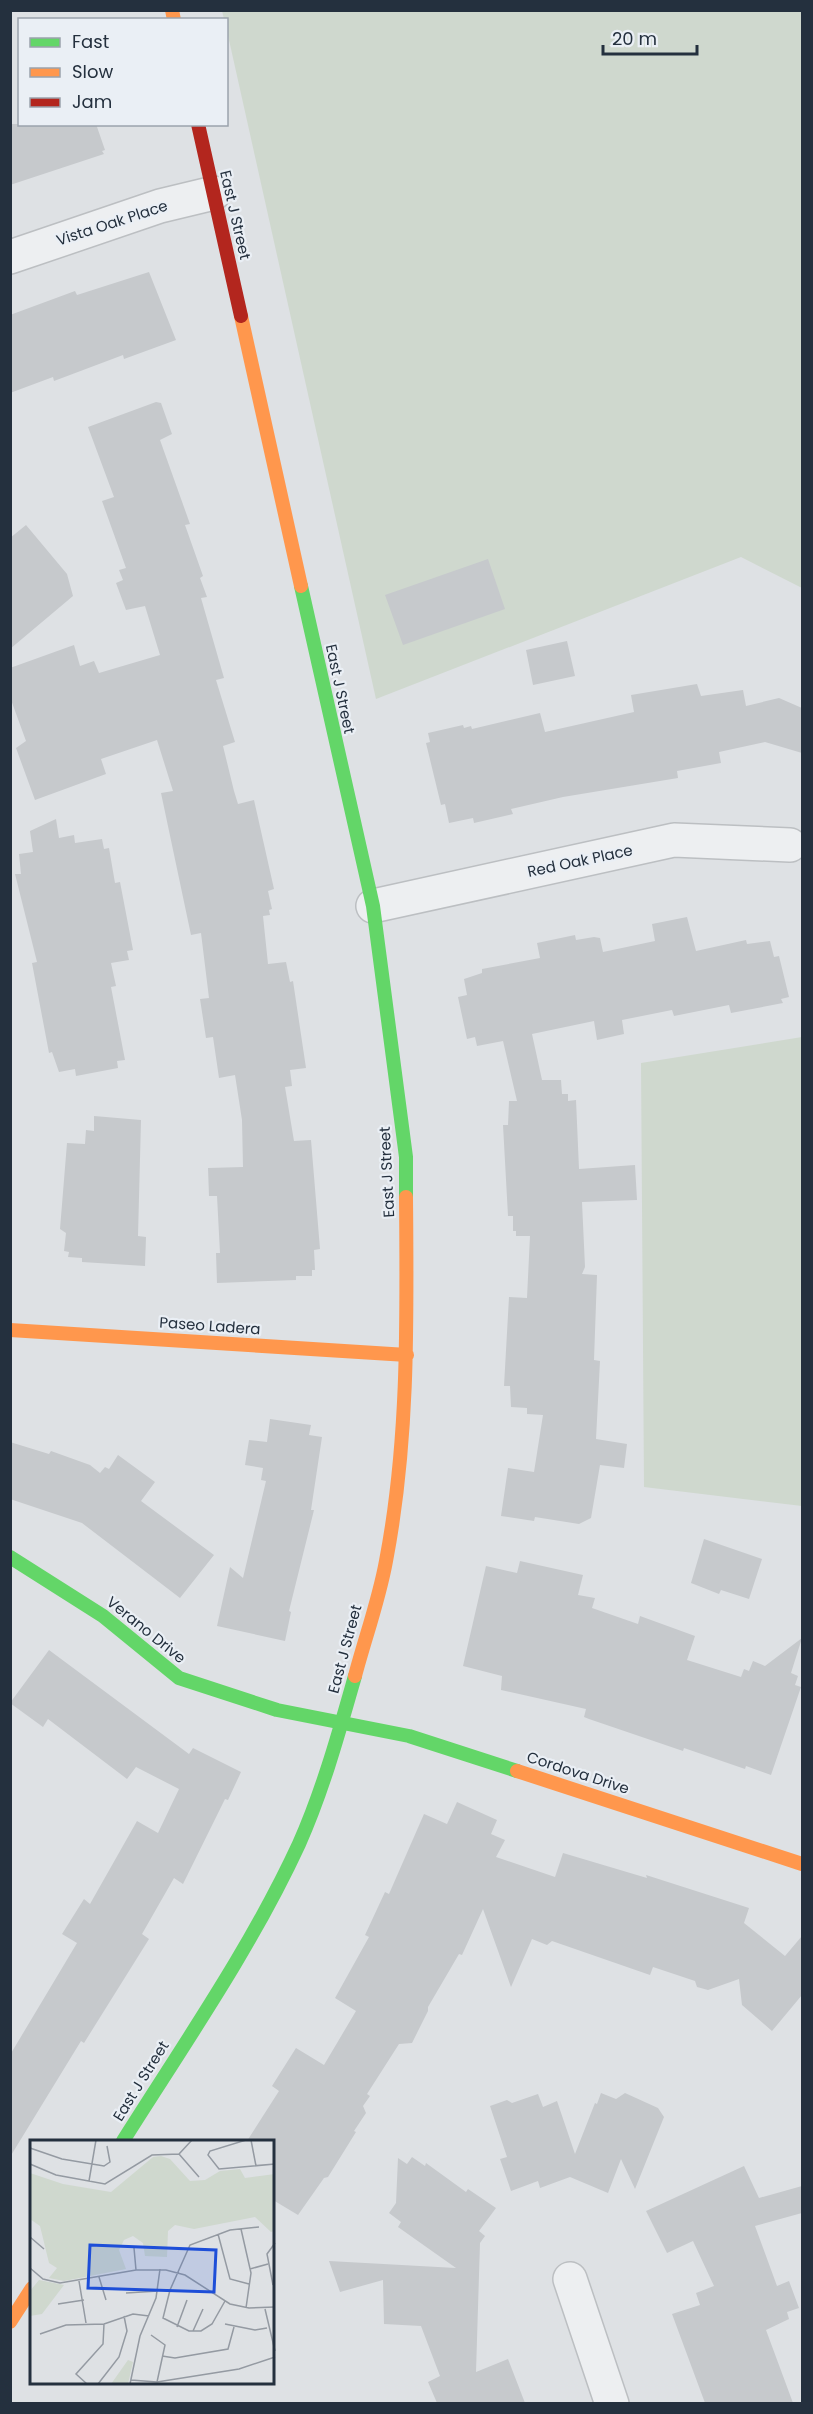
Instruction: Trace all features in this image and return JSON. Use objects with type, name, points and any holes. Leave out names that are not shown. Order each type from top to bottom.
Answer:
[{"type":"street","name":"East J Street","points":[[124,2140],[253,1933],[299,1843],[342,1721],[386,1562],[397,1482],[407,1355],[406,1156],[373,906],[198,126]]},
{"type":"street","name":"Vista Oak Place","points":[[10,257],[160,206],[214,193]]},
{"type":"street","name":"Red Oak Place","points":[[373,906],[674,840],[790,845]]},
{"type":"street","name":"Paseo Ladera","points":[[10,1330],[407,1355]]},
{"type":"street","name":"Verano Drive","points":[[10,1557],[103,1616],[179,1678],[277,1710],[342,1721]]},
{"type":"street","name":"Cordova Drive","points":[[342,1721],[409,1736],[802,1864]]},
{"type":"street","points":[[570,2279],[612,2403]]},
{"type":"street","points":[[10,2322],[30,2291]]},
{"type":"shaded area","points":[[222,11],[802,11],[802,588],[741,557],[376,699],[228,35],[228,18],[224,18]]},
{"type":"shaded area","points":[[802,1037],[802,1506],[644,1487],[641,1063]]},
{"type":"building","points":[[10,124],[18,124],[18,126],[97,126],[105,150],[102,151],[104,154],[10,185]]},
{"type":"building","points":[[149,272],[176,340],[124,359],[123,355],[54,381],[53,377],[10,393],[10,315],[75,291],[77,295]]},
{"type":"building","points":[[156,402],[161,403],[172,434],[160,440],[190,524],[185,525],[203,576],[200,578],[207,597],[201,598],[224,678],[216,680],[235,742],[223,746],[238,804],[254,800],[274,889],[268,891],[272,909],[269,910],[270,915],[263,916],[268,964],[286,962],[290,982],[293,981],[306,1068],[290,1070],[292,1086],[285,1087],[294,1141],[311,1140],[320,1249],[314,1250],[315,1270],[312,1270],[312,1276],[296,1276],[296,1280],[217,1283],[216,1253],[220,1253],[217,1196],[209,1196],[208,1168],[243,1167],[242,1120],[235,1075],[219,1078],[213,1037],[206,1038],[200,999],[209,998],[201,933],[191,935],[161,793],[173,791],[157,740],[101,759],[106,774],[35,800],[16,748],[26,741],[10,697],[10,668],[74,645],[80,666],[94,661],[99,673],[160,655],[145,606],[126,610],[116,583],[123,580],[119,570],[126,568],[102,501],[114,497],[88,427]]},
{"type":"building","points":[[26,525],[67,574],[73,596],[10,649],[10,538]]},
{"type":"building","points":[[488,559],[505,609],[403,645],[385,595]]},
{"type":"building","points":[[567,641],[575,676],[533,685],[526,650]]},
{"type":"building","points":[[697,684],[701,696],[743,690],[746,706],[779,698],[802,708],[802,753],[765,742],[719,752],[721,763],[677,771],[678,778],[563,797],[511,809],[513,814],[474,823],[473,818],[449,823],[445,804],[441,805],[426,743],[430,742],[428,733],[463,725],[464,728],[471,726],[472,729],[540,713],[545,732],[634,712],[631,695]]},
{"type":"building","points":[[56,819],[59,838],[74,835],[75,843],[102,839],[104,849],[109,848],[115,883],[120,882],[133,950],[127,951],[129,960],[111,963],[116,986],[111,987],[125,1060],[117,1061],[118,1068],[76,1076],[75,1069],[59,1072],[52,1052],[49,1053],[32,963],[37,962],[15,874],[21,874],[19,854],[33,852],[30,831]]},
{"type":"building","points":[[687,917],[696,951],[746,940],[747,944],[770,941],[774,957],[779,956],[789,997],[781,999],[783,1003],[731,1013],[729,1005],[674,1016],[672,1010],[622,1020],[624,1034],[597,1040],[594,1021],[532,1034],[542,1080],[561,1080],[562,1094],[568,1094],[568,1101],[576,1100],[579,1169],[635,1165],[637,1200],[582,1202],[585,1267],[582,1274],[597,1275],[594,1360],[600,1361],[596,1439],[627,1444],[624,1468],[600,1465],[591,1518],[579,1524],[535,1517],[534,1521],[501,1516],[508,1468],[534,1472],[543,1415],[527,1414],[527,1408],[511,1407],[510,1386],[504,1386],[509,1297],[527,1298],[530,1236],[516,1236],[516,1231],[513,1231],[513,1216],[508,1216],[503,1125],[508,1125],[509,1101],[517,1101],[503,1041],[477,1046],[475,1037],[467,1039],[458,997],[467,995],[464,979],[482,973],[482,969],[540,958],[537,943],[575,935],[576,940],[594,937],[600,938],[603,952],[655,941],[652,924]]},
{"type":"building","points":[[94,1116],[141,1120],[138,1236],[146,1237],[145,1266],[82,1262],[82,1258],[68,1257],[69,1252],[64,1251],[66,1233],[60,1229],[67,1143],[85,1144],[86,1130],[94,1131]]},
{"type":"building","points":[[270,1419],[311,1425],[309,1435],[322,1437],[311,1510],[314,1510],[289,1611],[291,1612],[285,1641],[217,1626],[230,1567],[243,1578],[266,1481],[261,1480],[263,1468],[245,1465],[249,1440],[267,1442]]},
{"type":"building","points":[[10,1442],[49,1454],[51,1451],[90,1465],[100,1473],[105,1467],[109,1469],[118,1455],[155,1482],[141,1501],[214,1555],[180,1598],[82,1523],[10,1499]]},
{"type":"building","points":[[704,1539],[762,1559],[749,1599],[721,1590],[719,1594],[691,1583]]},
{"type":"building","points":[[520,1561],[583,1575],[578,1595],[595,1598],[592,1608],[638,1624],[640,1616],[695,1636],[687,1660],[741,1677],[744,1669],[749,1671],[753,1661],[765,1666],[802,1638],[791,1673],[798,1676],[795,1685],[801,1687],[771,1775],[746,1766],[745,1769],[684,1748],[683,1751],[589,1719],[584,1717],[586,1709],[501,1690],[502,1676],[463,1666],[486,1566],[517,1573]]},
{"type":"building","points":[[49,1650],[189,1754],[193,1748],[241,1772],[183,1884],[174,1878],[142,1934],[149,1939],[84,2043],[81,2041],[10,2157],[10,2055],[77,1943],[62,1934],[84,1899],[90,1904],[137,1821],[158,1833],[179,1789],[136,1767],[127,1779],[48,1719],[43,1727],[10,1703]]},
{"type":"building","points":[[457,1802],[497,1820],[491,1834],[505,1840],[496,1857],[555,1877],[563,1853],[647,1878],[646,1875],[749,1908],[744,1923],[785,1956],[802,1936],[802,1995],[772,2031],[742,2005],[739,1979],[708,1990],[697,1987],[695,1981],[653,1967],[650,1975],[552,1941],[547,1945],[532,1939],[511,1987],[483,1909],[462,1955],[459,1954],[428,2007],[412,2043],[399,2044],[367,2094],[370,2096],[363,2106],[366,2113],[354,2131],[356,2132],[328,2177],[324,2178],[298,2215],[274,2201],[274,2140],[248,2140],[279,2091],[272,2086],[296,2048],[324,2065],[356,2011],[335,1998],[369,1937],[365,1935],[385,1892],[389,1894],[424,1814],[447,1824]]},
{"type":"building","points":[[601,2093],[616,2099],[625,2093],[658,2108],[664,2117],[635,2189],[621,2159],[608,2193],[570,2177],[540,2188],[538,2181],[511,2191],[500,2159],[507,2157],[490,2106],[507,2100],[512,2103],[538,2094],[543,2107],[557,2101],[575,2154]]},
{"type":"building","points":[[412,2157],[425,2166],[426,2163],[466,2192],[468,2189],[496,2208],[479,2231],[485,2236],[480,2243],[476,2372],[508,2359],[525,2403],[437,2403],[428,2382],[440,2376],[421,2326],[384,2324],[383,2280],[340,2292],[329,2261],[456,2268],[398,2227],[401,2222],[389,2213],[396,2203],[398,2158],[407,2164]]},
{"type":"building","points":[[744,2166],[759,2198],[802,2186],[802,2213],[755,2226],[777,2286],[789,2281],[799,2308],[787,2312],[789,2319],[766,2330],[793,2403],[705,2403],[672,2314],[700,2305],[696,2293],[714,2286],[693,2241],[667,2253],[646,2211]]},
{"type":"traffic: fast","points":[[301,586],[373,906],[406,1157],[406,1197]]},
{"type":"traffic: fast","points":[[10,1557],[103,1616],[179,1678],[277,1710],[409,1736],[517,1771]]},
{"type":"traffic: fast","points":[[124,2140],[216,1995],[280,1883],[316,1803],[355,1676]]},
{"type":"traffic: slow","points":[[172,10],[174,18]]},
{"type":"traffic: slow","points":[[241,316],[301,586]]},
{"type":"traffic: slow","points":[[355,1676],[383,1576],[394,1516],[399,1471],[405,1379],[406,1197]]},
{"type":"traffic: slow","points":[[10,1330],[407,1355]]},
{"type":"traffic: slow","points":[[517,1771],[802,1864]]},
{"type":"traffic: slow","points":[[10,2322],[30,2291]]},
{"type":"traffic: jam","points":[[198,126],[241,316]]}]
